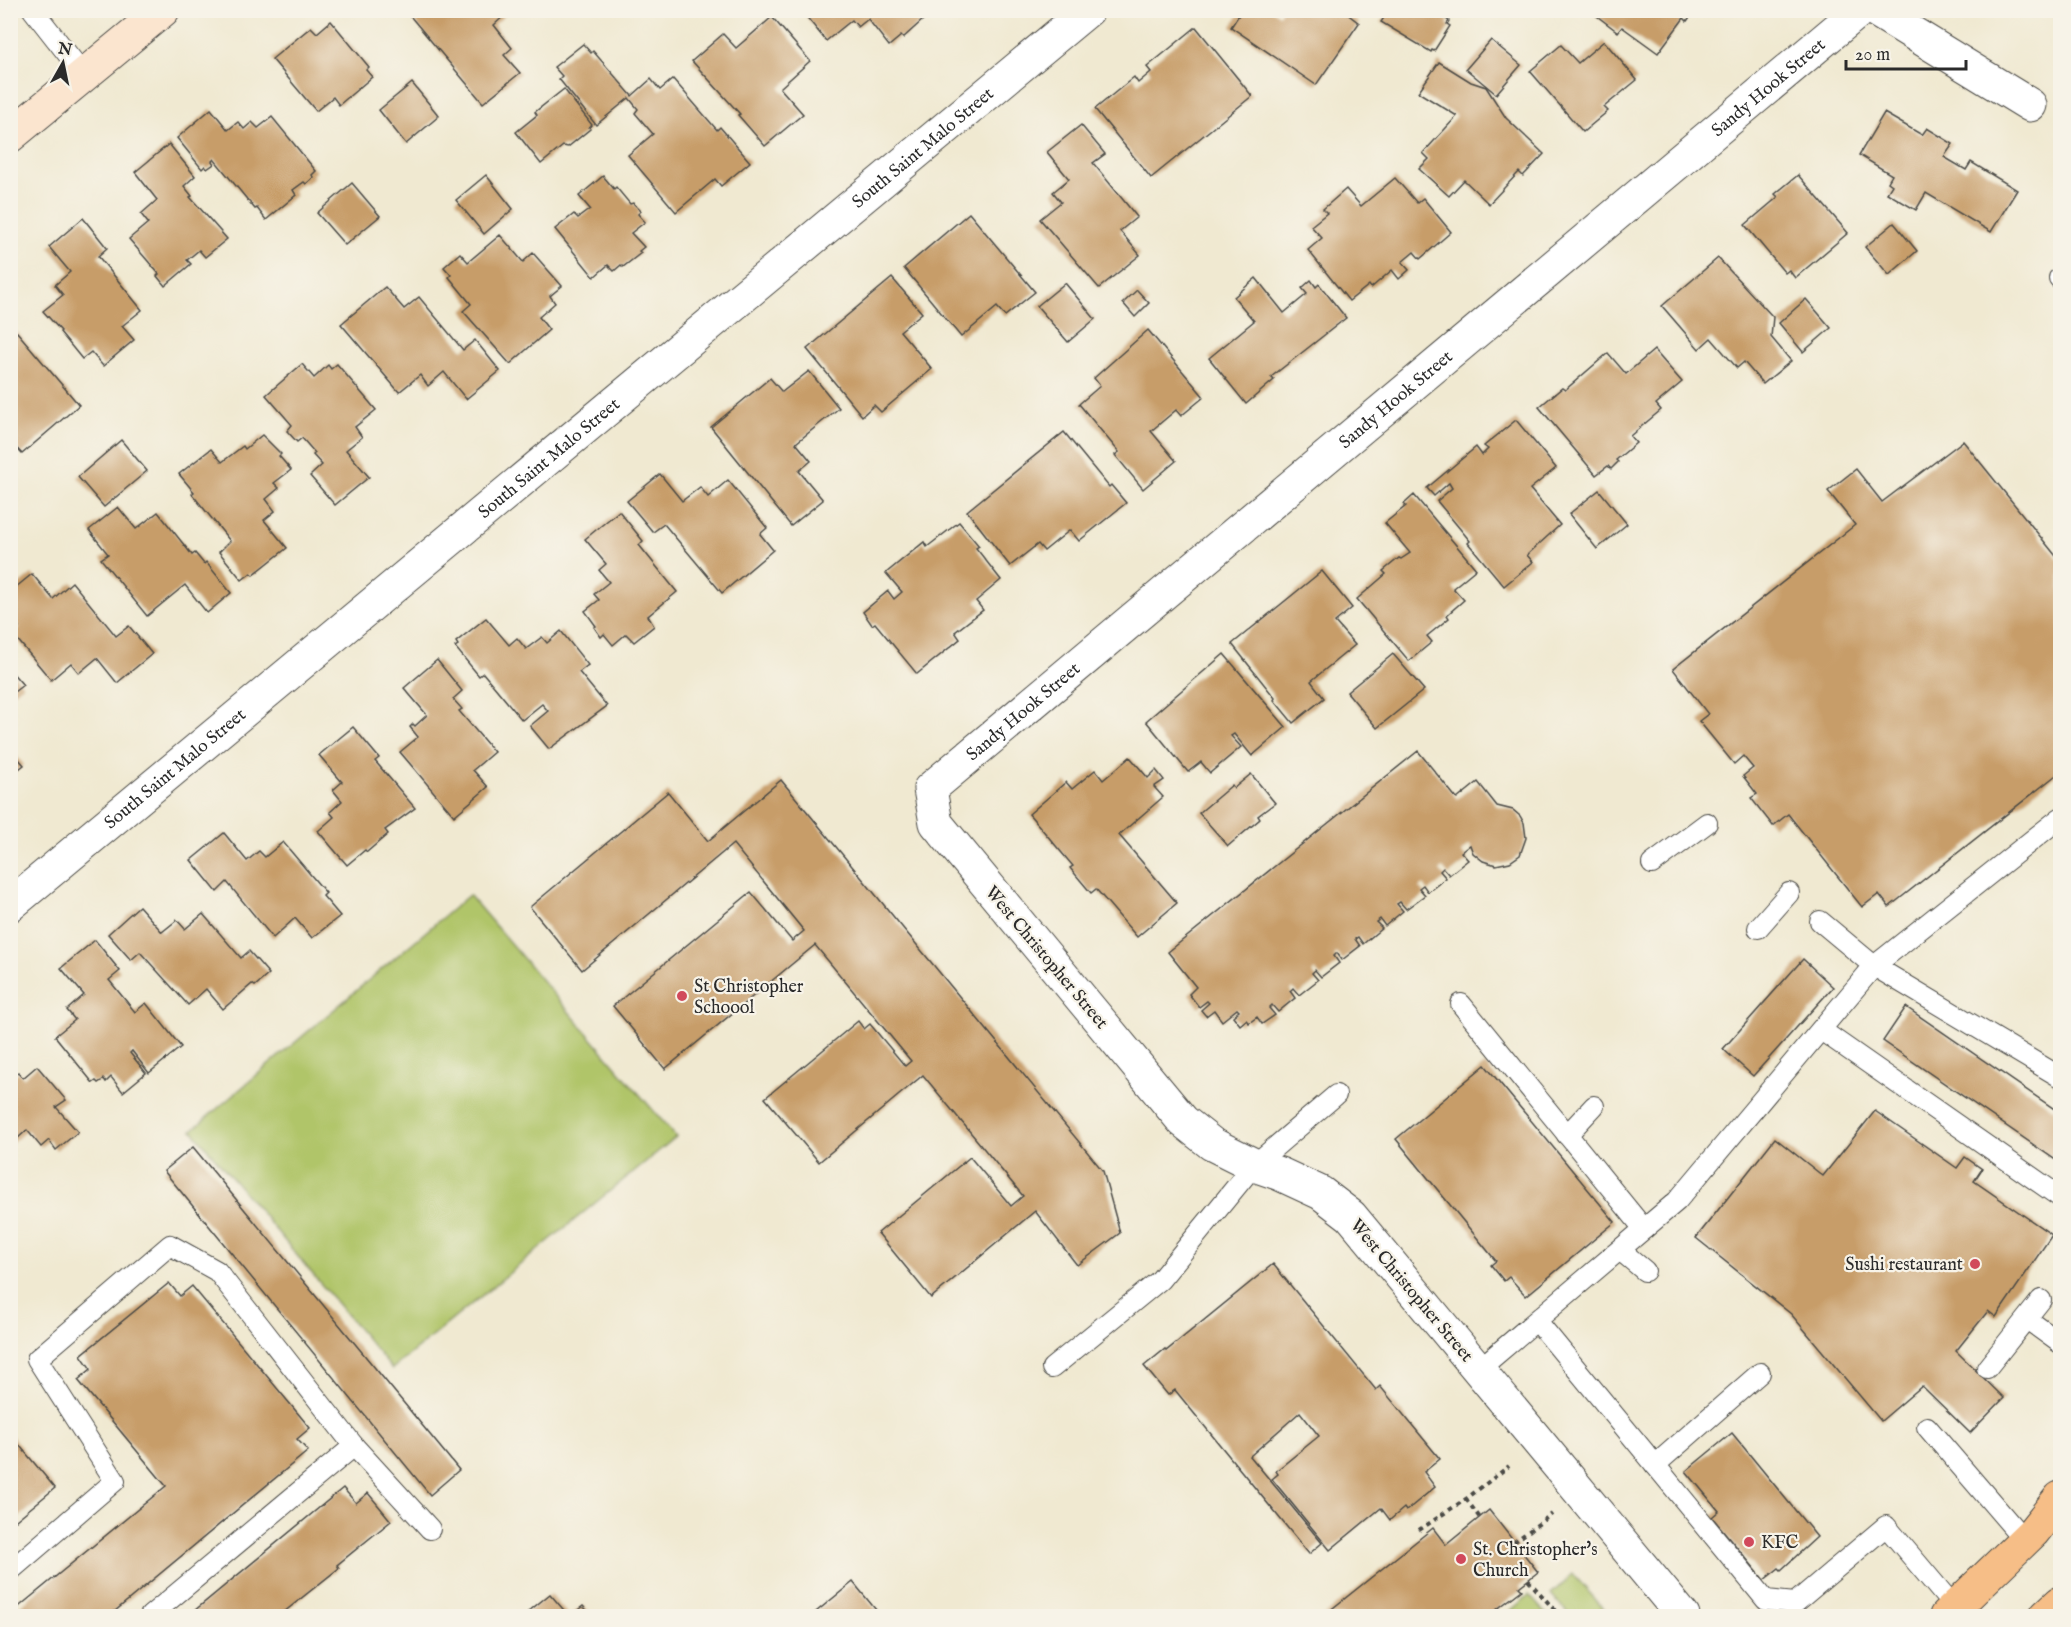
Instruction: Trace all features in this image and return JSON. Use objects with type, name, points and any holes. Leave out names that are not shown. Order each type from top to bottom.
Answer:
[{"type":"main road","points":[[1950,1612],[2024,1540],[2061,1498]]},
{"type":"main road","points":[[2046,1617],[2061,1603]]},
{"type":"street","points":[[10,136],[163,10]]},
{"type":"street","name":"South Saint Malo Street","points":[[10,905],[1088,10]]},
{"type":"street","name":"Sandy Hook Street","points":[[930,789],[1860,10]]},
{"type":"street","points":[[1875,10],[2030,105]]},
{"type":"street","name":"West Christopher Street","points":[[930,789],[936,823],[1182,1121],[1212,1144],[1254,1165],[1321,1193],[1351,1216],[1683,1617]]},
{"type":"lane","points":[[33,10],[84,75]]},
{"type":"lane","points":[[1478,1370],[1677,1201],[1874,966],[2061,818]]},
{"type":"lane","points":[[1652,864],[1707,823]]},
{"type":"lane","points":[[1758,928],[1789,893]]},
{"type":"lane","points":[[1820,921],[1874,966],[2061,1077]]},
{"type":"lane","points":[[1461,1004],[1644,1229]]},
{"type":"lane","points":[[1821,1030],[2061,1197]]},
{"type":"lane","points":[[1052,1368],[1160,1280],[1254,1165],[1336,1095]]},
{"type":"lane","points":[[1567,1135],[1594,1106]]},
{"type":"lane","points":[[10,1571],[115,1481],[37,1359],[170,1245],[217,1271],[354,1446],[430,1529]]},
{"type":"lane","points":[[1620,1250],[1645,1271]]},
{"type":"lane","points":[[1987,1368],[2041,1300]]},
{"type":"lane","points":[[2027,1319],[2061,1343]]},
{"type":"lane","points":[[1537,1321],[1766,1600],[1795,1603],[1886,1526],[1950,1612]]},
{"type":"lane","points":[[1655,1465],[1760,1373]]},
{"type":"lane","points":[[1927,1427],[2024,1540]]},
{"type":"lane","points":[[150,1617],[354,1446]]},
{"type":"path","points":[[1419,1530],[1466,1499],[1539,1443]]},
{"type":"path","points":[[1514,1542],[1580,1492]]},
{"type":"path","points":[[1466,1499],[1480,1518]]},
{"type":"path","points":[[1528,1580],[1560,1617]]},
{"type":"green space","points":[[469,895],[676,1137],[392,1369],[192,1130]]},
{"type":"green space","points":[[1573,1574],[1610,1616],[1570,1616],[1551,1594]]},
{"type":"green space","points":[[1529,1595],[1548,1616],[1504,1616]]},
{"type":"building","points":[[405,10],[505,10],[507,13],[494,25],[512,48],[504,55],[520,73],[483,103]]},
{"type":"building","points":[[801,10],[917,10],[924,19],[903,38],[901,36],[889,46],[868,19],[858,27],[852,20],[826,41]]},
{"type":"building","points":[[1242,10],[1273,10],[1279,15],[1282,10],[1342,10],[1359,23],[1316,85],[1231,27]]},
{"type":"building","points":[[1389,10],[1437,10],[1436,12],[1449,21],[1447,24],[1450,26],[1434,51],[1431,52],[1381,22]]},
{"type":"building","points":[[1589,10],[1695,10],[1687,21],[1684,18],[1658,53],[1622,27],[1618,32]]},
{"type":"building","points":[[772,17],[810,61],[780,88],[803,114],[765,146],[738,115],[740,114],[692,61],[723,34],[736,48]]},
{"type":"building","points":[[331,21],[369,67],[366,70],[372,77],[339,105],[333,97],[316,111],[272,59],[311,27],[317,33]]},
{"type":"building","points":[[1196,27],[1252,96],[1151,178],[1095,109],[1134,77],[1138,83],[1151,72],[1147,67]]},
{"type":"building","points":[[1491,40],[1521,65],[1496,94],[1466,69]]},
{"type":"building","points":[[1604,41],[1637,80],[1604,107],[1608,111],[1583,132],[1530,71],[1561,45],[1578,63]]},
{"type":"building","points":[[583,44],[591,53],[593,51],[632,96],[651,79],[660,90],[673,79],[717,130],[720,127],[750,162],[721,186],[715,179],[676,212],[628,155],[653,134],[635,113],[638,109],[629,98],[596,125],[559,79],[562,76],[554,67]]},
{"type":"building","points":[[1439,62],[1471,82],[1486,87],[1506,118],[1544,154],[1523,176],[1519,172],[1489,204],[1464,180],[1449,196],[1419,169],[1429,159],[1423,153],[1457,116],[1418,92]]},
{"type":"building","points":[[412,83],[439,116],[406,144],[379,110]]},
{"type":"building","points":[[564,89],[592,125],[568,147],[563,146],[541,164],[516,132],[537,115],[535,112]]},
{"type":"building","points":[[211,109],[228,130],[238,122],[244,129],[252,122],[258,128],[272,117],[316,171],[312,175],[314,177],[306,184],[304,182],[293,190],[296,195],[266,220],[214,159],[212,161],[214,164],[207,169],[205,166],[202,169],[177,138]]},
{"type":"building","points":[[1884,113],[1922,135],[1927,128],[1953,144],[1944,157],[1966,170],[1971,162],[2017,190],[1991,232],[1926,193],[1916,210],[1887,193],[1892,185],[1888,182],[1892,175],[1859,155]]},
{"type":"building","points":[[1081,125],[1105,154],[1093,163],[1137,217],[1120,231],[1140,255],[1099,288],[1040,219],[1061,202],[1053,192],[1069,179],[1047,152]]},
{"type":"building","points":[[169,144],[195,176],[184,186],[192,196],[190,197],[227,239],[205,257],[199,250],[187,260],[191,264],[165,286],[157,276],[159,274],[129,239],[148,223],[141,214],[157,200],[135,172]]},
{"type":"building","points":[[486,175],[513,209],[484,234],[456,200]]},
{"type":"building","points":[[1798,175],[1848,233],[1795,278],[1789,270],[1785,273],[1745,225],[1778,197],[1775,194]]},
{"type":"building","points":[[603,176],[630,204],[633,203],[641,211],[638,214],[645,222],[631,233],[644,247],[639,251],[641,253],[623,267],[621,265],[614,271],[608,265],[594,277],[555,229],[574,214],[578,218],[590,209],[579,196]]},
{"type":"building","points":[[1395,178],[1417,203],[1423,198],[1451,232],[1420,259],[1414,252],[1402,262],[1409,270],[1399,279],[1392,270],[1371,288],[1369,285],[1349,301],[1308,250],[1322,238],[1311,226],[1327,213],[1323,209],[1346,189],[1361,206]]},
{"type":"building","points":[[352,183],[380,216],[345,245],[317,213]]},
{"type":"building","points":[[969,213],[1035,292],[1005,316],[997,307],[961,337],[904,268]]},
{"type":"building","points":[[83,218],[107,248],[98,256],[142,310],[122,326],[134,340],[103,366],[91,352],[82,359],[43,311],[63,295],[55,285],[70,272],[49,247]]},
{"type":"building","points":[[1894,223],[1917,251],[1889,275],[1865,247]]},
{"type":"building","points":[[500,235],[523,262],[533,253],[562,286],[550,296],[555,303],[539,317],[549,330],[510,364],[463,311],[471,304],[449,277],[451,275],[444,267],[460,253],[468,262]]},
{"type":"building","points":[[1718,258],[1773,317],[1771,337],[1791,361],[1763,384],[1744,362],[1737,368],[1711,338],[1699,349],[1662,306]]},
{"type":"building","points":[[892,278],[922,313],[900,331],[932,369],[881,412],[874,405],[862,416],[807,349]]},
{"type":"building","points":[[1256,278],[1284,313],[1307,294],[1302,288],[1311,280],[1316,287],[1319,284],[1346,318],[1271,377],[1274,380],[1246,404],[1209,358],[1254,321],[1234,297]]},
{"type":"building","points":[[1065,283],[1095,319],[1068,342],[1037,306]]},
{"type":"building","points":[[385,287],[404,309],[419,297],[463,350],[475,340],[500,371],[466,399],[444,372],[428,386],[420,375],[399,392],[341,324]]},
{"type":"building","points":[[1137,290],[1149,303],[1135,317],[1123,303]]},
{"type":"building","points":[[1806,299],[1831,328],[1803,352],[1779,323]]},
{"type":"building","points":[[1148,330],[1204,397],[1181,416],[1176,410],[1151,431],[1176,461],[1143,489],[1115,455],[1119,452],[1079,404],[1100,386],[1094,378]]},
{"type":"building","points":[[17,332],[79,405],[22,454],[10,441],[10,337]]},
{"type":"building","points":[[1654,350],[1682,382],[1656,404],[1661,410],[1630,436],[1636,443],[1616,460],[1618,462],[1611,469],[1608,466],[1596,475],[1539,407],[1562,388],[1565,390],[1608,353],[1626,374]]},
{"type":"building","points":[[302,364],[314,378],[328,365],[331,369],[337,364],[376,410],[355,427],[362,437],[346,450],[369,477],[335,505],[310,476],[322,465],[313,455],[315,453],[302,438],[297,442],[287,431],[292,425],[266,395]]},
{"type":"building","points":[[809,371],[839,408],[796,443],[811,461],[799,471],[823,500],[791,526],[711,427],[770,378],[782,392]]},
{"type":"building","points":[[1516,420],[1556,468],[1530,489],[1560,525],[1527,555],[1533,562],[1504,586],[1437,501],[1452,488],[1449,483],[1434,496],[1427,488],[1476,447],[1482,455],[1488,449],[1484,446]]},
{"type":"building","points":[[1064,432],[1109,487],[1111,485],[1126,503],[1079,541],[1070,530],[1044,551],[1038,544],[1010,566],[967,511]]},
{"type":"building","points":[[262,435],[281,454],[279,456],[291,470],[274,483],[279,488],[266,499],[275,511],[264,520],[287,548],[253,575],[251,573],[242,580],[219,552],[230,541],[179,474],[211,449],[222,462],[243,446],[245,449]]},
{"type":"building","points":[[121,440],[147,471],[104,507],[78,477]]},
{"type":"building","points":[[1963,441],[2060,561],[2060,772],[1889,907],[1879,894],[1862,907],[1788,814],[1773,826],[1751,798],[1757,794],[1743,776],[1753,768],[1743,756],[1734,764],[1699,721],[1708,714],[1673,669],[1855,525],[1828,491],[1856,469],[1882,502]]},
{"type":"building","points":[[660,474],[682,501],[700,487],[708,497],[728,480],[767,528],[760,534],[773,550],[722,593],[664,524],[653,532],[627,501]]},
{"type":"building","points":[[1599,490],[1627,524],[1597,549],[1569,514]]},
{"type":"building","points":[[1414,495],[1476,569],[1453,588],[1464,600],[1447,615],[1449,618],[1427,636],[1432,642],[1409,661],[1357,599],[1386,574],[1383,571],[1399,558],[1410,553],[1385,523],[1406,506],[1404,504]]},
{"type":"building","points":[[118,507],[136,529],[158,512],[192,555],[195,553],[204,564],[206,562],[231,593],[207,613],[185,585],[147,616],[101,559],[108,554],[89,530]]},
{"type":"building","points":[[619,511],[643,541],[639,545],[677,592],[648,616],[654,626],[634,642],[626,634],[613,645],[604,634],[601,637],[585,611],[599,600],[594,594],[609,582],[599,570],[606,564],[585,539]]},
{"type":"building","points":[[959,522],[979,546],[976,548],[1001,580],[976,601],[983,610],[955,632],[960,639],[917,674],[875,623],[872,625],[863,612],[888,591],[894,599],[902,592],[886,573],[924,542],[927,547]]},
{"type":"building","points":[[1322,571],[1352,608],[1335,622],[1355,645],[1311,681],[1324,698],[1293,723],[1232,644]]},
{"type":"building","points":[[32,574],[53,599],[72,582],[116,636],[129,626],[152,654],[117,683],[97,658],[79,673],[71,663],[51,680],[12,633],[19,627],[10,617],[10,592]]},
{"type":"building","points":[[486,618],[509,645],[517,638],[526,649],[542,637],[547,643],[561,631],[588,665],[579,672],[607,706],[549,749],[530,726],[548,711],[542,704],[522,720],[483,673],[479,676],[455,647],[458,645],[456,642]]},
{"type":"building","points":[[1224,654],[1286,727],[1252,756],[1234,734],[1231,736],[1241,747],[1210,773],[1201,762],[1188,772],[1146,721]]},
{"type":"building","points":[[1393,654],[1424,690],[1377,728],[1347,692]]},
{"type":"building","points":[[437,660],[462,691],[453,699],[462,709],[459,711],[494,752],[473,770],[488,787],[454,816],[400,752],[418,737],[410,727],[413,724],[415,726],[427,715],[404,688]]},
{"type":"building","points":[[10,670],[23,685],[10,695]]},
{"type":"building","points":[[353,727],[379,758],[375,761],[415,808],[385,830],[388,834],[367,852],[365,850],[347,865],[318,831],[334,817],[330,812],[342,801],[333,790],[342,782],[319,755]]},
{"type":"building","points":[[10,749],[24,765],[10,776]]},
{"type":"building","points":[[1418,751],[1457,799],[1478,782],[1497,806],[1513,810],[1520,816],[1524,823],[1526,838],[1520,855],[1510,862],[1496,865],[1483,861],[1473,853],[1470,845],[1461,852],[1468,860],[1449,875],[1443,868],[1440,871],[1446,878],[1428,892],[1423,885],[1419,888],[1425,895],[1406,909],[1400,902],[1397,904],[1403,911],[1385,926],[1380,919],[1376,922],[1382,928],[1363,944],[1358,937],[1355,939],[1360,946],[1342,960],[1337,953],[1334,956],[1339,963],[1321,977],[1315,970],[1312,973],[1318,980],[1299,995],[1293,988],[1290,991],[1295,998],[1278,1012],[1272,1005],[1269,1008],[1275,1015],[1262,1024],[1257,1017],[1249,1023],[1246,1020],[1240,1025],[1233,1016],[1239,1011],[1237,1009],[1222,1021],[1214,1010],[1206,1016],[1201,1010],[1209,1003],[1207,1001],[1199,1007],[1189,994],[1196,987],[1168,952]]},
{"type":"building","points":[[1130,757],[1148,778],[1156,770],[1164,780],[1154,787],[1163,797],[1119,835],[1177,903],[1137,937],[1096,889],[1091,893],[1070,868],[1073,866],[1029,814],[1066,782],[1072,789],[1095,770],[1103,780]]},
{"type":"building","points":[[1251,774],[1275,803],[1258,816],[1260,819],[1228,846],[1199,813],[1232,785],[1234,788]]},
{"type":"building","points":[[781,780],[1103,1171],[1120,1233],[1077,1265],[1035,1211],[931,1298],[878,1233],[970,1157],[1011,1206],[1023,1196],[923,1075],[819,1162],[765,1098],[858,1021],[864,1029],[870,1024],[905,1066],[911,1061],[815,945],[665,1069],[613,1006],[751,892],[792,941],[804,931],[733,844],[582,970],[530,907],[668,792],[708,841]]},
{"type":"building","points":[[224,833],[247,861],[259,851],[265,857],[283,842],[326,893],[323,896],[340,916],[312,938],[295,918],[273,938],[227,882],[217,892],[191,860]]},
{"type":"building","points":[[139,906],[162,932],[177,920],[185,929],[203,914],[241,958],[249,951],[269,974],[255,986],[252,984],[223,1009],[206,989],[188,1005],[140,952],[131,960],[108,934]]},
{"type":"building","points":[[95,940],[120,971],[109,980],[135,1012],[146,1003],[181,1047],[149,1073],[132,1051],[130,1053],[146,1073],[123,1092],[111,1077],[106,1082],[104,1079],[93,1083],[55,1036],[75,1020],[67,1010],[84,995],[61,968]]},
{"type":"building","points":[[1803,959],[1833,987],[1753,1076],[1723,1049]]},
{"type":"building","points":[[1906,1007],[2060,1113],[2060,1163],[1883,1041]]},
{"type":"building","points":[[1485,1065],[1615,1222],[1526,1296],[1509,1277],[1504,1281],[1491,1265],[1496,1261],[1396,1139]]},
{"type":"building","points":[[37,1066],[66,1100],[56,1107],[78,1132],[56,1150],[49,1140],[41,1147],[27,1130],[10,1145],[10,1078],[18,1072],[23,1078]]},
{"type":"building","points":[[1875,1111],[1957,1168],[1965,1157],[1982,1169],[1974,1181],[2052,1235],[1996,1317],[1988,1311],[1956,1351],[2004,1398],[1970,1433],[1922,1386],[1881,1421],[1791,1314],[1696,1238],[1775,1138],[1823,1176]]},
{"type":"building","points":[[193,1147],[459,1470],[430,1495],[164,1171]]},
{"type":"building","points":[[1273,1264],[1376,1390],[1380,1386],[1440,1459],[1424,1472],[1435,1487],[1406,1511],[1404,1508],[1390,1520],[1381,1508],[1330,1550],[1272,1479],[1278,1474],[1276,1471],[1319,1436],[1300,1412],[1250,1456],[1322,1543],[1309,1554],[1175,1390],[1168,1395],[1144,1366],[1165,1349],[1166,1351]]},
{"type":"building","points":[[169,1283],[180,1296],[192,1286],[310,1428],[297,1439],[308,1451],[109,1616],[10,1616],[166,1486],[78,1380],[91,1369],[81,1355]]},
{"type":"building","points":[[1732,1433],[1817,1537],[1781,1570],[1779,1568],[1764,1580],[1712,1517],[1719,1511],[1686,1471]]},
{"type":"building","points":[[10,1434],[55,1488],[10,1525]]},
{"type":"building","points":[[343,1488],[356,1503],[368,1493],[391,1521],[337,1565],[339,1568],[279,1616],[188,1616]]},
{"type":"building","name":"St. Christopher's Church","points":[[1489,1510],[1538,1572],[1519,1587],[1522,1590],[1488,1616],[1323,1616],[1433,1528],[1446,1545]]},
{"type":"building","points":[[853,1582],[881,1616],[811,1616]]},
{"type":"building","points":[[550,1594],[569,1616],[523,1616]]},
{"type":"building","points":[[583,1606],[592,1616],[570,1616]]},
{"type":"place","name":"St Christopher Schoool","points":[[682,996]]},
{"type":"place","name":"Sushi restaurant","points":[[1975,1264]]},
{"type":"place","name":"KFC","points":[[1749,1542]]},
{"type":"place","name":"St. Christopher's Church","points":[[1461,1559]]}]
